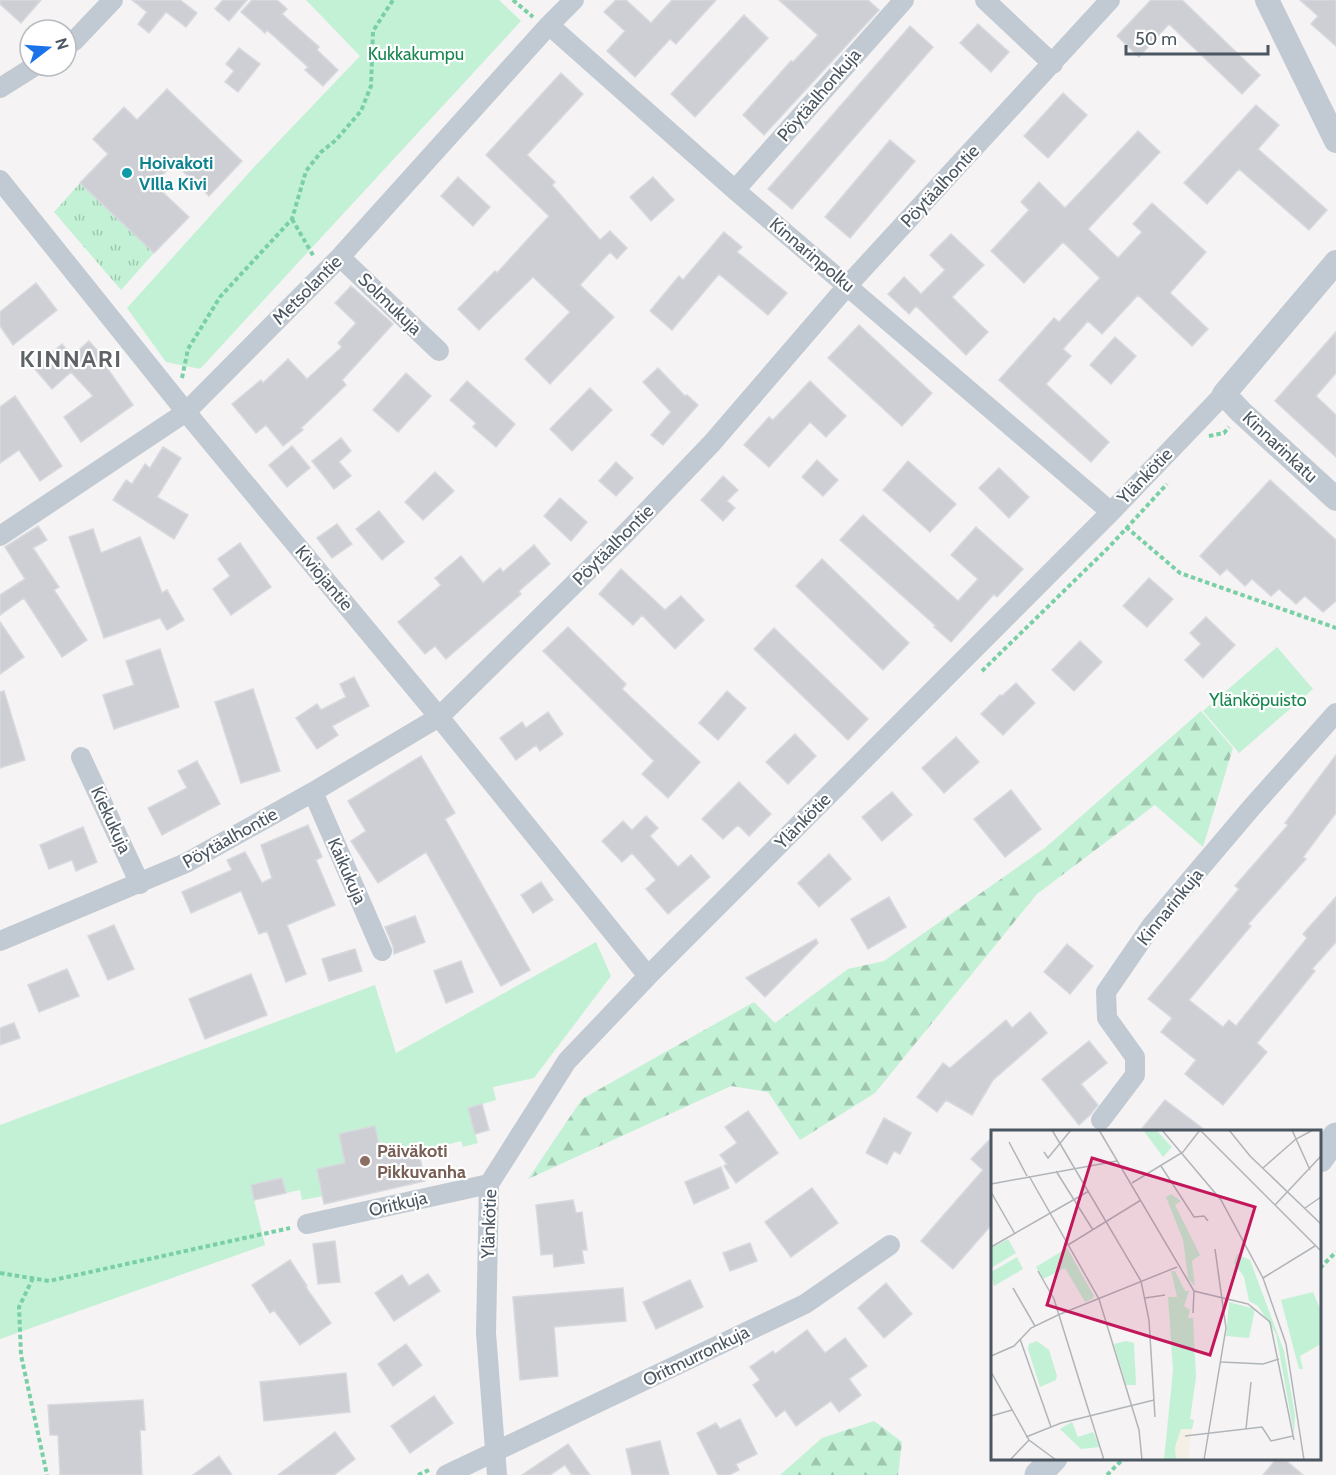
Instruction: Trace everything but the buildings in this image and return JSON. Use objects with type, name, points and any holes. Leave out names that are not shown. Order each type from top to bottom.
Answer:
[{"type":"main road","points":[[1321,1158],[1336,1136]]},
{"type":"main road","points":[[1038,1475],[1052,1460]]},
{"type":"street","points":[[78,37],[113,0]]},
{"type":"street","name":"Metsolantie","points":[[0,536],[186,412],[331,253],[574,0]]},
{"type":"street","name":"Pöytäalhonkuja","points":[[735,190],[904,0]]},
{"type":"street","points":[[985,0],[1053,64]]},
{"type":"street","name":"Pöytäalhontie","points":[[0,941],[186,863],[313,792],[439,717],[625,534],[712,443],[848,285],[1110,0]]},
{"type":"street","points":[[1267,0],[1336,141]]},
{"type":"street","name":"Kinnarinpolku","points":[[549,25],[735,190],[1110,512]]},
{"type":"street","points":[[0,88],[18,77]]},
{"type":"street","name":"Kiviojantie","points":[[0,180],[186,412],[439,717],[648,976]]},
{"type":"street","name":"Solmukuja","points":[[331,253],[439,351]]},
{"type":"street","name":"Ylänkötie","points":[[498,1475],[494,1452],[486,1333],[489,1184],[567,1061],[648,976],[1110,512],[1224,394],[1336,261]]},
{"type":"street","name":"Kinnarinkatu","points":[[1224,394],[1336,499]]},
{"type":"street","name":"Kinnarinkuja","points":[[1101,1120],[1135,1075],[1135,1057],[1107,1018],[1106,992],[1152,925],[1252,807],[1336,713]]},
{"type":"street","name":"Kiekukuja","points":[[81,757],[140,884]]},
{"type":"street","name":"Kaikukuja","points":[[313,792],[382,951]]},
{"type":"street","name":"Oritkuja","points":[[308,1224],[489,1184]]},
{"type":"street","name":"Oritmurronkuja","points":[[446,1475],[805,1304],[890,1245]]},
{"type":"path","points":[[173,394],[184,387],[182,375],[188,349],[220,297],[292,219],[306,171],[361,111],[371,86],[373,31],[393,0]]},
{"type":"path","points":[[513,0],[537,20],[549,25]]},
{"type":"path","points":[[292,219],[314,258],[331,253]]},
{"type":"path","points":[[1110,512],[1180,573],[1336,628]]},
{"type":"path","points":[[975,678],[1128,528]]},
{"type":"path","points":[[0,1273],[49,1281],[308,1224]]},
{"type":"path","points":[[1321,1267],[1336,1252]]},
{"type":"path","points":[[33,1278],[19,1307],[21,1355],[47,1475]]},
{"type":"path","points":[[1107,1475],[1122,1460]]},
{"type":"green space","name":"Kukkakumpu","points":[[306,0],[499,0],[521,21],[200,369],[166,362],[127,308],[257,164],[360,56]]},
{"type":"green space","points":[[80,183],[154,253],[121,290],[54,212]]},
{"type":"green space","name":"Ylänköpuisto","points":[[1277,647],[1313,689],[1239,753],[1203,711]]},
{"type":"green space","points":[[1201,711],[1233,748],[1203,847],[1155,805],[1037,894],[875,1093],[800,1140],[768,1092],[731,1086],[528,1179],[582,1099],[754,1002],[775,1023],[848,969],[884,961],[1045,848]]},
{"type":"green space","points":[[596,942],[611,976],[534,1078],[493,1087],[496,1100],[468,1108],[478,1143],[463,1147],[461,1141],[419,1152],[418,1149],[382,1157],[375,1126],[339,1134],[345,1163],[317,1169],[323,1196],[302,1200],[300,1190],[254,1200],[265,1245],[0,1339],[0,1125],[375,985],[396,1053]]},
{"type":"green space","points":[[874,1421],[902,1442],[898,1475],[780,1475],[822,1438]]},
{"type":"place","name":"Hoivakoti VIlla Kivi","points":[[127,173]]},
{"type":"place","name":"Päiväkoti Pikkuvanha","points":[[365,1161]]},
{"type":"district","name":"KINNARI","points":[[71,359]]}]
